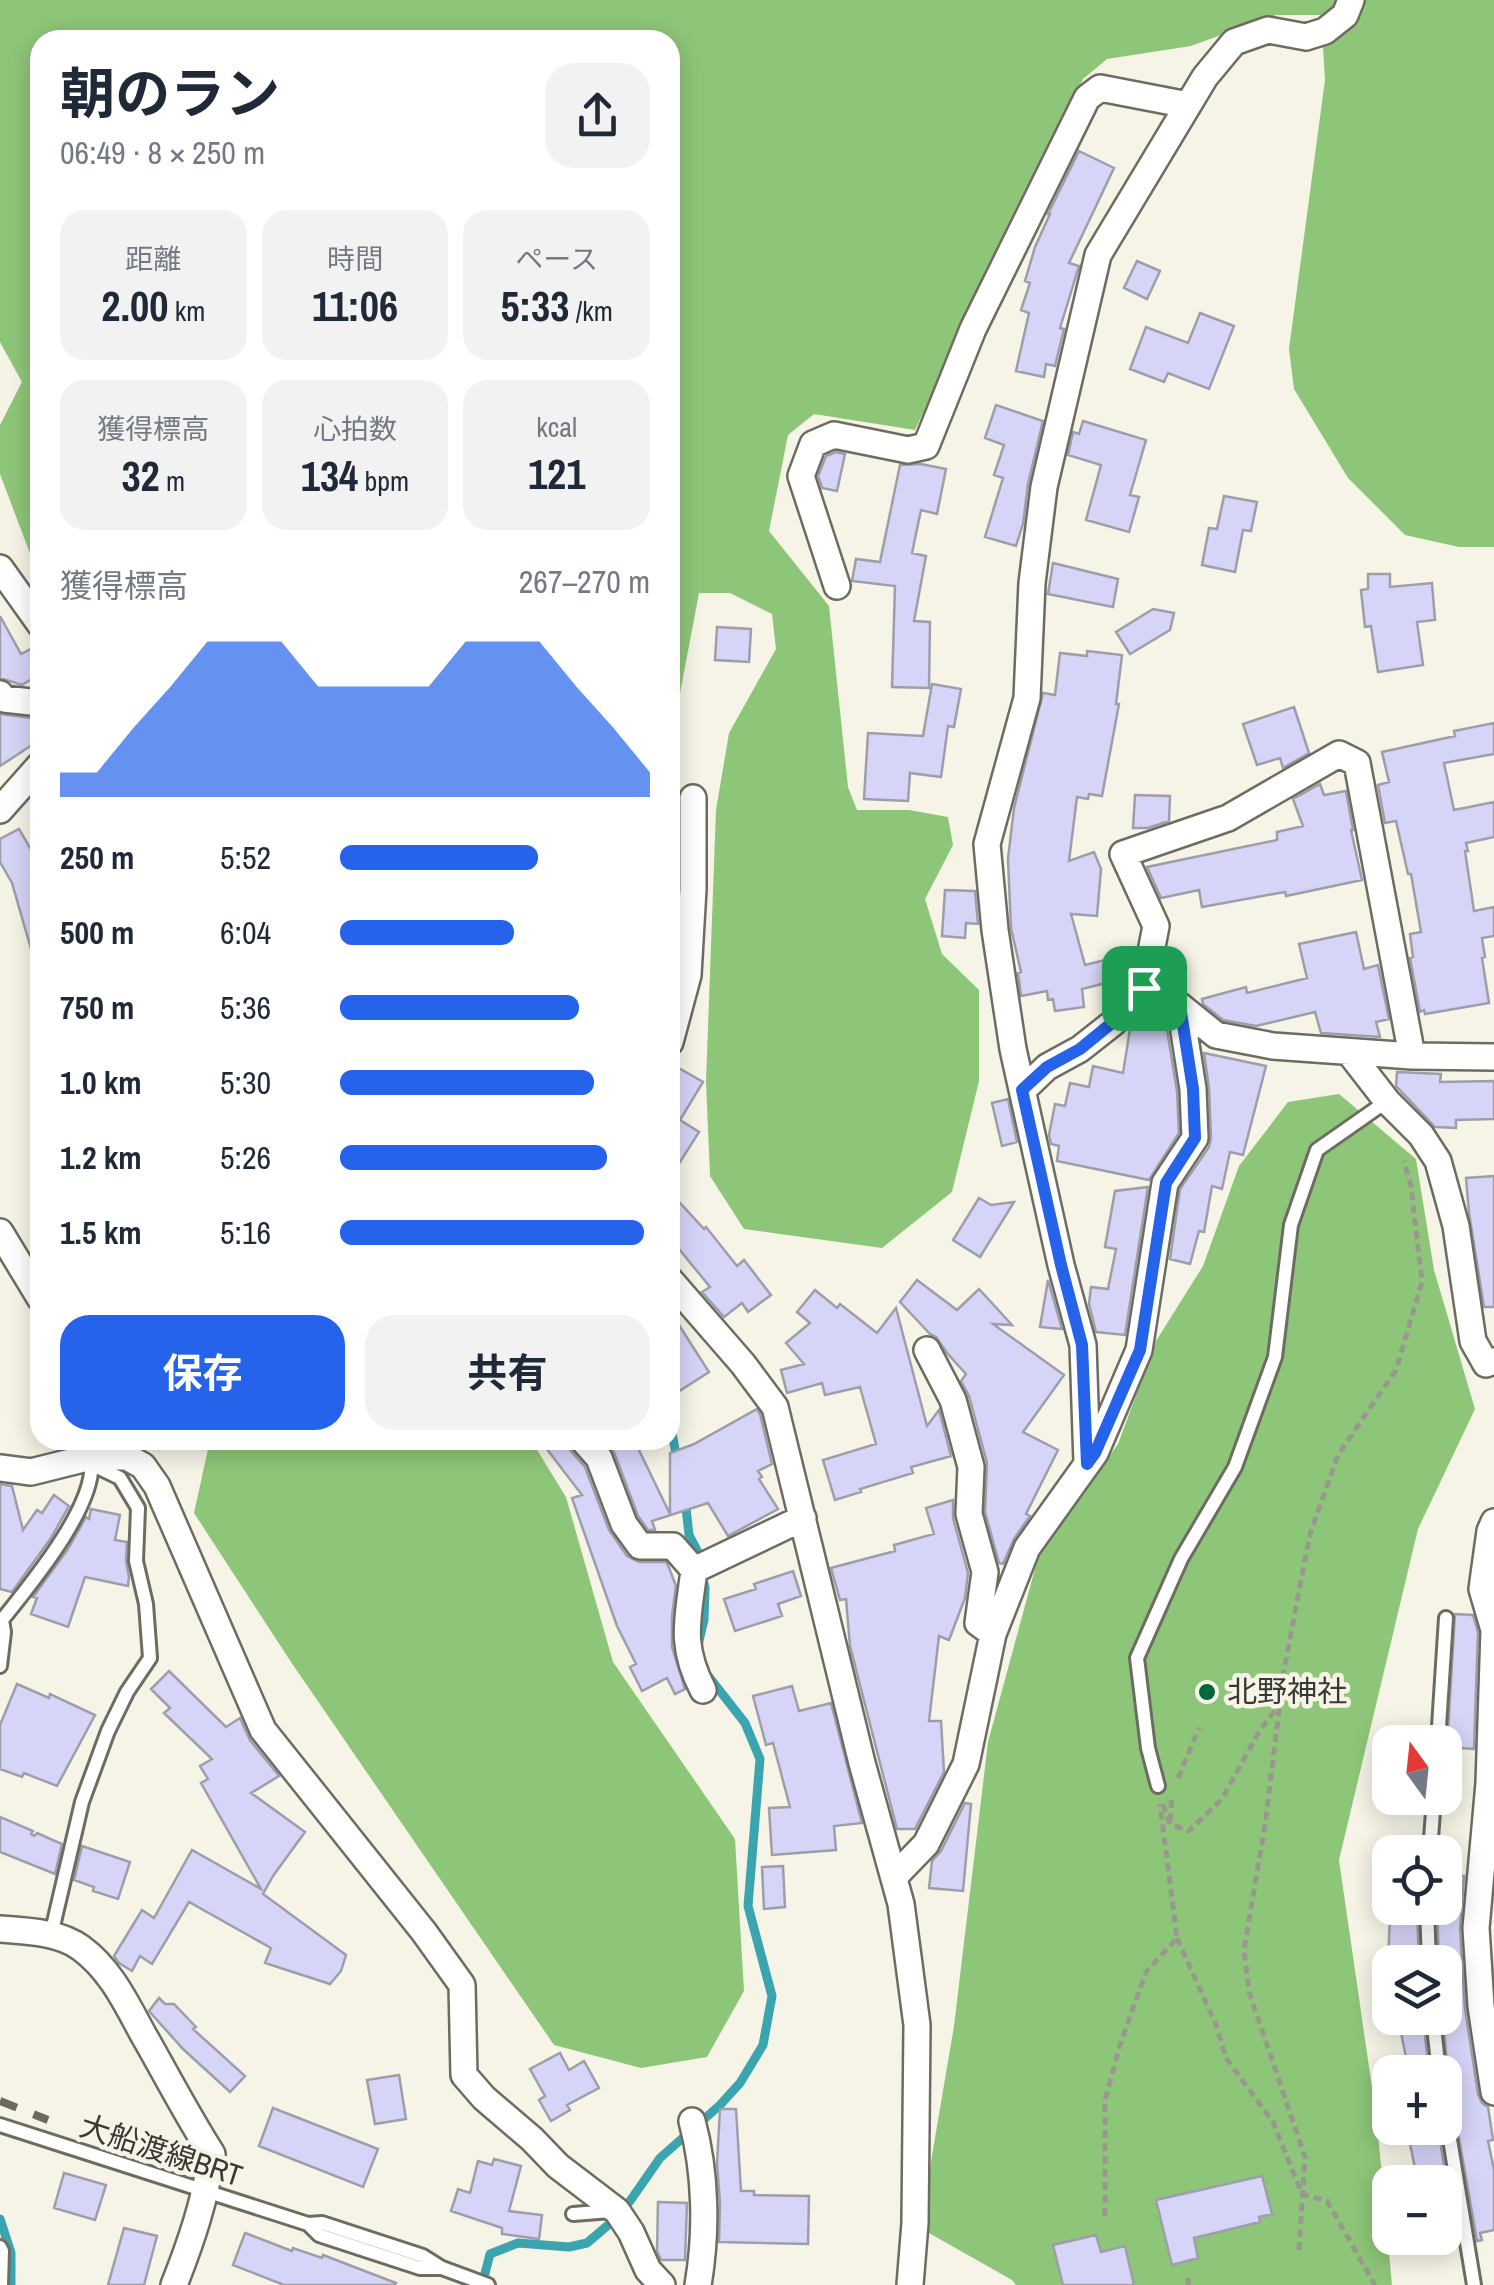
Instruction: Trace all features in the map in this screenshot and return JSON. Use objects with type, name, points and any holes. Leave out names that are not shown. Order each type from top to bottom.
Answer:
[{"type":"street","points":[[1087,1464],[1082,1345],[1013,1049],[987,844],[1027,698],[1032,583],[1044,487],[1098,255],[1204,77],[1234,42],[1268,30],[1306,37],[1325,30],[1345,15],[1351,0]]},
{"type":"street","points":[[838,586],[801,476],[813,444],[834,435],[908,450],[926,446],[973,329],[1087,98],[1100,88],[1188,105]]},
{"type":"street","points":[[0,568],[30,610]]},
{"type":"street","points":[[0,694],[4,699],[30,703]]},
{"type":"street","points":[[1022,1090],[1047,1067],[1080,1049],[1113,1022],[1144,988],[1156,926],[1123,854],[1228,818],[1339,754],[1357,763],[1412,1056]]},
{"type":"street","points":[[0,810],[30,776]]},
{"type":"street","points":[[680,1005],[688,975],[694,798]]},
{"type":"street","points":[[1144,988],[1180,1006],[1216,1036],[1273,1046],[1349,1052],[1494,1057]]},
{"type":"street","points":[[894,1877],[926,1844],[966,1764],[993,1634],[1027,1548],[1095,1453],[1140,1350],[1166,1183],[1195,1138],[1193,1089],[1180,1006]]},
{"type":"street","points":[[1349,1052],[1438,1160],[1456,1226],[1473,1341],[1486,1364],[1494,1361]]},
{"type":"street","points":[[0,1232],[30,1282]]},
{"type":"street","points":[[680,1291],[776,1407],[862,1763],[902,1904],[917,2025],[915,2223],[910,2285]]},
{"type":"street","points":[[927,1350],[952,1400],[970,1466],[969,1514],[985,1572],[978,1624],[993,1634]]},
{"type":"street","points":[[133,1450],[157,1486],[262,1730],[462,1985],[464,2075],[558,2166],[623,2220],[648,2270],[662,2285]]},
{"type":"street","points":[[592,1450],[624,1524],[640,1546],[673,1546],[699,1568]]},
{"type":"street","points":[[0,1468],[31,1472],[126,1457],[143,1466]]},
{"type":"street","points":[[699,1568],[804,1518]]},
{"type":"street","points":[[1494,1522],[1482,1589],[1494,1631],[1488,1783],[1476,1928],[1481,2006],[1494,2092]]},
{"type":"street","points":[[699,1568],[686,1640],[691,1667],[702,1690]]},
{"type":"street","points":[[0,1929],[51,1936],[79,1945],[107,1971],[212,2154],[206,2193],[174,2285]]},
{"type":"street","points":[[692,2121],[701,2154],[704,2251],[698,2285]]},
{"type":"lane","points":[[1158,1786],[1148,1748],[1137,1658],[1181,1559],[1235,1466],[1276,1357],[1291,1225],[1317,1150],[1387,1101]]},
{"type":"lane","points":[[0,1666],[4,1632],[1,1619],[55,1551],[85,1496],[92,1461],[120,1478],[138,1508],[136,1561],[146,1604],[150,1658],[108,1732],[82,1802],[51,1936]]},
{"type":"lane","points":[[1439,1725],[1446,1618]]},
{"type":"lane","name":"大船渡線BRT","points":[[0,2125],[308,2224],[319,2235],[420,2268],[442,2268],[488,2285]]},
{"type":"lane","points":[[1451,2145],[1474,2285]]},
{"type":"lane","points":[[573,2214],[623,2220]]},
{"type":"lane","points":[[0,2247],[1,2285]]},
{"type":"path","points":[[1298,2250],[1305,2158],[1250,1992],[1244,1950],[1265,1825],[1284,1670],[1310,1534],[1338,1455],[1396,1370],[1422,1282],[1411,1186],[1402,1152]]},
{"type":"path","points":[[1170,1824],[1189,1831],[1222,1799],[1260,1730],[1280,1705]]},
{"type":"path","points":[[1170,1824],[1173,1790],[1199,1728]]},
{"type":"path","points":[[1158,1786],[1170,1824]]},
{"type":"path","points":[[1158,1786],[1177,1938],[1216,2025],[1226,2058],[1274,2122],[1302,2194]]},
{"type":"path","points":[[1105,2216],[1105,2100],[1146,1972],[1177,1938]]},
{"type":"path","points":[[1302,2194],[1327,2202],[1375,2285]]},
{"type":"green space","points":[[0,0],[1494,0],[1494,547],[1459,547],[1405,535],[1348,478],[1294,389],[1289,349],[1325,80],[1321,15],[1276,15],[1191,46],[1107,59],[1083,79],[915,430],[814,414],[788,435],[769,531],[829,606],[848,787],[857,810],[909,810],[948,817],[953,845],[925,899],[942,954],[979,990],[979,1081],[952,1192],[882,1248],[744,1229],[710,1176],[706,1082],[716,810],[729,733],[776,649],[772,614],[730,593],[699,593],[680,693],[680,30],[30,30],[30,554],[0,474],[0,425],[22,382],[0,342]]},
{"type":"green space","name":"北野神社","points":[[1339,1094],[1416,1159],[1434,1270],[1475,1409],[1418,1529],[1339,1860],[1372,2088],[1372,2145],[1379,2145],[1381,2165],[1372,2165],[1372,2255],[1389,2255],[1392,2285],[1016,2285],[929,2233],[925,2197],[954,2026],[988,1742],[1039,1554],[1118,1444],[1156,1341],[1203,1266],[1239,1166],[1288,1102]]},
{"type":"green space","points":[[208,1450],[537,1450],[566,1497],[613,1662],[735,1839],[744,1991],[707,2057],[641,2068],[554,2045],[291,1662],[194,1513]]},
{"type":"building","points":[[1079,151],[1114,168],[1069,263],[1079,266],[1060,328],[1064,329],[1055,366],[1046,364],[1044,377],[1016,371],[1029,313],[1021,310],[1030,283],[1025,281],[1048,214]]},
{"type":"building","points":[[1137,261],[1160,271],[1147,299],[1124,288]]},
{"type":"building","points":[[1200,313],[1234,326],[1209,389],[1168,373],[1164,382],[1130,369],[1146,327],[1188,343]]},
{"type":"building","points":[[996,405],[1043,421],[1016,546],[985,537],[1003,478],[994,475],[1004,445],[985,438]]},
{"type":"building","points":[[1083,421],[1146,440],[1130,495],[1139,497],[1129,532],[1086,520],[1101,465],[1068,455],[1073,432],[1079,434]]},
{"type":"building","points":[[845,454],[837,491],[822,488],[818,476],[826,456]]},
{"type":"building","points":[[900,465],[946,469],[937,514],[921,510],[912,553],[926,556],[914,621],[930,622],[929,688],[892,687],[895,586],[852,581],[856,559],[880,562]]},
{"type":"building","points":[[1224,496],[1257,502],[1251,531],[1243,530],[1235,572],[1202,565],[1209,528],[1217,529]]},
{"type":"building","points":[[1053,563],[1118,579],[1113,607],[1048,594]]},
{"type":"building","points":[[1368,574],[1390,574],[1390,587],[1432,583],[1435,620],[1417,622],[1423,665],[1378,672],[1371,626],[1365,627],[1361,590],[1368,589]]},
{"type":"building","points":[[1153,609],[1174,613],[1170,630],[1130,654],[1116,632]]},
{"type":"building","points":[[0,616],[21,654],[30,649],[30,680],[22,685],[0,678]]},
{"type":"building","points":[[717,627],[751,629],[749,662],[715,660]]},
{"type":"building","points":[[1087,651],[1122,655],[1119,704],[1102,796],[1077,797],[1069,861],[1094,852],[1101,869],[1097,916],[1071,914],[1085,965],[1109,959],[1114,981],[1082,989],[1084,1007],[1055,1011],[1047,991],[1021,996],[1021,972],[1011,928],[1008,859],[1014,808],[1043,693],[1055,695],[1060,653],[1087,656]]},
{"type":"building","points":[[932,684],[961,689],[954,727],[948,726],[941,777],[910,773],[908,801],[864,799],[868,733],[923,736]]},
{"type":"building","points":[[1294,707],[1309,753],[1283,768],[1280,758],[1257,765],[1243,724]]},
{"type":"building","points":[[0,714],[30,718],[30,746],[0,766]]},
{"type":"building","points":[[1494,723],[1494,754],[1444,763],[1454,810],[1494,802],[1494,837],[1466,843],[1465,851],[1474,911],[1494,907],[1494,936],[1482,938],[1489,1003],[1425,1014],[1424,1010],[1420,1012],[1410,958],[1410,934],[1421,932],[1396,821],[1385,823],[1378,785],[1389,782],[1382,752]]},
{"type":"building","points":[[1320,784],[1324,795],[1346,791],[1362,880],[1286,896],[1285,892],[1202,907],[1199,890],[1161,898],[1147,867],[1277,840],[1277,832],[1303,826],[1293,799]]},
{"type":"building","points":[[1135,795],[1170,796],[1169,821],[1133,828]]},
{"type":"building","points":[[19,829],[30,848],[30,945],[12,883],[0,862],[0,839]]},
{"type":"building","points":[[945,890],[975,891],[978,924],[966,923],[965,938],[942,936]]},
{"type":"building","points":[[1356,932],[1364,969],[1378,965],[1389,1019],[1376,1022],[1380,1037],[1321,1033],[1315,1012],[1256,1026],[1223,1020],[1203,1004],[1202,999],[1246,987],[1247,993],[1307,978],[1299,944]]},
{"type":"building","points":[[1142,1015],[1165,1018],[1177,1091],[1179,1133],[1149,1180],[1057,1161],[1059,1146],[1051,1144],[1049,1135],[1055,1104],[1065,1106],[1070,1083],[1089,1087],[1093,1066],[1123,1073],[1130,1029]]},
{"type":"building","points":[[1204,1053],[1266,1066],[1243,1155],[1230,1152],[1222,1189],[1212,1186],[1204,1232],[1199,1231],[1190,1264],[1170,1259],[1180,1189],[1211,1138]]},
{"type":"building","points":[[680,1069],[703,1082],[680,1120]]},
{"type":"building","points":[[1397,1072],[1441,1074],[1440,1082],[1494,1081],[1494,1119],[1456,1120],[1456,1128],[1435,1127],[1396,1086]]},
{"type":"building","points":[[1008,1099],[1017,1142],[1002,1146],[992,1103]]},
{"type":"building","points":[[680,1120],[699,1132],[680,1162]]},
{"type":"building","points":[[1494,1176],[1494,1307],[1484,1307],[1466,1178]]},
{"type":"building","points":[[1148,1187],[1125,1335],[1096,1332],[1089,1304],[1091,1287],[1108,1289],[1116,1249],[1105,1247],[1115,1191]]},
{"type":"building","points":[[979,1198],[991,1205],[1014,1202],[980,1257],[953,1240]]},
{"type":"building","points":[[680,1203],[706,1227],[737,1266],[744,1260],[771,1295],[748,1312],[742,1303],[724,1317],[702,1292],[710,1287],[680,1250]]},
{"type":"building","points":[[917,1280],[957,1310],[979,1289],[1012,1325],[993,1324],[1064,1375],[1023,1432],[1058,1450],[1026,1514],[1030,1516],[1003,1564],[999,1563],[985,1512],[987,1463],[969,1396],[961,1381],[966,1374],[900,1302]]},
{"type":"building","points":[[1048,1280],[1062,1329],[1040,1327]]},
{"type":"building","points":[[815,1290],[877,1333],[896,1308],[927,1426],[939,1410],[951,1456],[911,1467],[913,1473],[835,1500],[823,1460],[876,1444],[860,1387],[825,1395],[822,1383],[787,1393],[781,1370],[804,1364],[786,1343],[810,1323],[797,1312]]},
{"type":"building","points":[[680,1327],[709,1372],[680,1391]]},
{"type":"building","points":[[757,1409],[772,1464],[758,1471],[762,1477],[759,1479],[778,1509],[728,1536],[708,1503],[652,1521],[655,1530],[648,1530],[638,1516],[612,1450],[639,1450],[670,1514],[670,1453]]},
{"type":"building","points":[[548,1450],[571,1450],[585,1467],[609,1530],[627,1556],[639,1562],[668,1565],[676,1586],[672,1647],[685,1689],[675,1694],[667,1678],[642,1691],[630,1667],[636,1664],[617,1626],[572,1498],[582,1495]]},
{"type":"building","points":[[0,1484],[12,1486],[23,1530],[54,1495],[69,1506],[12,1592],[0,1589]]},
{"type":"building","points":[[953,1500],[953,1518],[968,1573],[965,1598],[949,1640],[939,1636],[929,1721],[941,1721],[944,1772],[915,1829],[897,1829],[850,1646],[846,1599],[840,1600],[831,1568],[895,1551],[894,1545],[934,1534],[926,1508]]},
{"type":"building","points":[[91,1509],[120,1515],[115,1540],[127,1542],[128,1586],[85,1577],[68,1627],[31,1614],[37,1598],[33,1597],[86,1517],[89,1519]]},
{"type":"building","points":[[793,1571],[801,1596],[778,1604],[782,1616],[735,1631],[724,1599]]},
{"type":"building","points":[[1455,1614],[1473,1615],[1478,1632],[1474,1749],[1462,1748],[1462,1725],[1448,1725]]},
{"type":"building","points":[[169,1671],[226,1727],[240,1718],[250,1740],[279,1776],[251,1793],[305,1832],[263,1894],[346,1955],[341,1971],[330,1984],[265,1963],[271,1948],[189,1902],[152,1964],[140,1956],[132,1971],[114,1956],[142,1910],[154,1918],[192,1850],[261,1889],[201,1783],[208,1779],[200,1766],[212,1759],[164,1713],[170,1708],[151,1689]]},
{"type":"building","points":[[17,1684],[95,1715],[57,1786],[24,1773],[22,1777],[0,1769],[0,1725]]},
{"type":"building","points":[[792,1686],[799,1711],[831,1703],[862,1823],[834,1826],[836,1850],[772,1855],[769,1808],[790,1807],[773,1743],[766,1745],[753,1696]]},
{"type":"building","points":[[965,1803],[971,1804],[963,1891],[929,1888],[932,1861]]},
{"type":"building","points":[[0,1817],[33,1831],[34,1836],[37,1833],[62,1844],[55,1874],[0,1852]]},
{"type":"building","points":[[82,1846],[130,1862],[118,1899],[74,1880]]},
{"type":"building","points":[[783,1866],[785,1907],[764,1909],[762,1867]]},
{"type":"building","points":[[1390,1925],[1418,1925],[1418,1945],[1389,1945]]},
{"type":"building","points":[[1438,1925],[1460,1925],[1461,1945],[1438,1945]]},
{"type":"building","points":[[1462,1961],[1478,2094],[1488,2107],[1493,2140],[1488,2141],[1494,2170],[1494,2230],[1480,2233],[1482,2240],[1477,2241],[1460,2145],[1462,2055],[1446,2055],[1444,2035],[1462,2035]]},
{"type":"building","points":[[159,1998],[165,2004],[174,2004],[196,2027],[193,2029],[245,2076],[230,2092],[149,2011]]},
{"type":"building","points":[[1401,2035],[1425,2035],[1427,2055],[1406,2055]]},
{"type":"building","points":[[560,2053],[569,2070],[584,2061],[599,2088],[567,2105],[570,2110],[551,2121],[539,2100],[545,2096],[530,2069]]},
{"type":"building","points":[[399,2075],[406,2119],[375,2124],[367,2080]]},
{"type":"building","points":[[273,2108],[378,2149],[363,2187],[259,2146]]},
{"type":"building","points":[[720,2109],[736,2109],[741,2191],[754,2191],[754,2195],[809,2196],[808,2244],[719,2242]]},
{"type":"building","points":[[1410,2145],[1441,2145],[1444,2165],[1414,2165]]},
{"type":"building","points":[[494,2159],[521,2166],[509,2211],[542,2215],[539,2239],[502,2234],[502,2228],[451,2211],[458,2189],[470,2193],[478,2161],[492,2165]]},
{"type":"building","points":[[64,2173],[106,2185],[95,2220],[54,2208]]},
{"type":"building","points":[[1262,2176],[1272,2214],[1259,2217],[1260,2222],[1194,2238],[1198,2258],[1172,2265],[1156,2200]]},
{"type":"building","points":[[658,2202],[687,2203],[685,2260],[661,2260],[657,2251]]},
{"type":"building","points":[[124,2228],[157,2236],[144,2285],[108,2285]]},
{"type":"building","points":[[245,2233],[292,2251],[293,2248],[322,2258],[323,2255],[396,2283],[284,2285],[233,2265]]},
{"type":"building","points":[[1096,2235],[1101,2252],[1125,2246],[1134,2285],[1063,2285],[1053,2245]]},
{"type":"waterway","points":[[675,1450],[677,1459]]},
{"type":"waterway","points":[[685,1499],[689,1535],[697,1550],[705,1588],[698,1645]]},
{"type":"waterway","points":[[482,2285],[490,2254],[518,2243],[569,2247],[587,2243],[607,2226],[660,2158],[740,2083],[763,2045],[772,1996],[748,1906],[760,1759],[745,1723],[709,1677]]},
{"type":"waterway","points":[[0,2219],[11,2253],[11,2285]]},
{"type":"railway","points":[[0,2101],[48,2120]]},
{"type":"place","name":"北野神社","points":[[1207,1692]]},
{"type":"route","points":[[1144,988],[1180,1006],[1193,1089],[1195,1138],[1166,1183],[1140,1350],[1087,1464],[1082,1345],[1022,1090],[1047,1067],[1080,1049],[1113,1022],[1144,988]]}]
